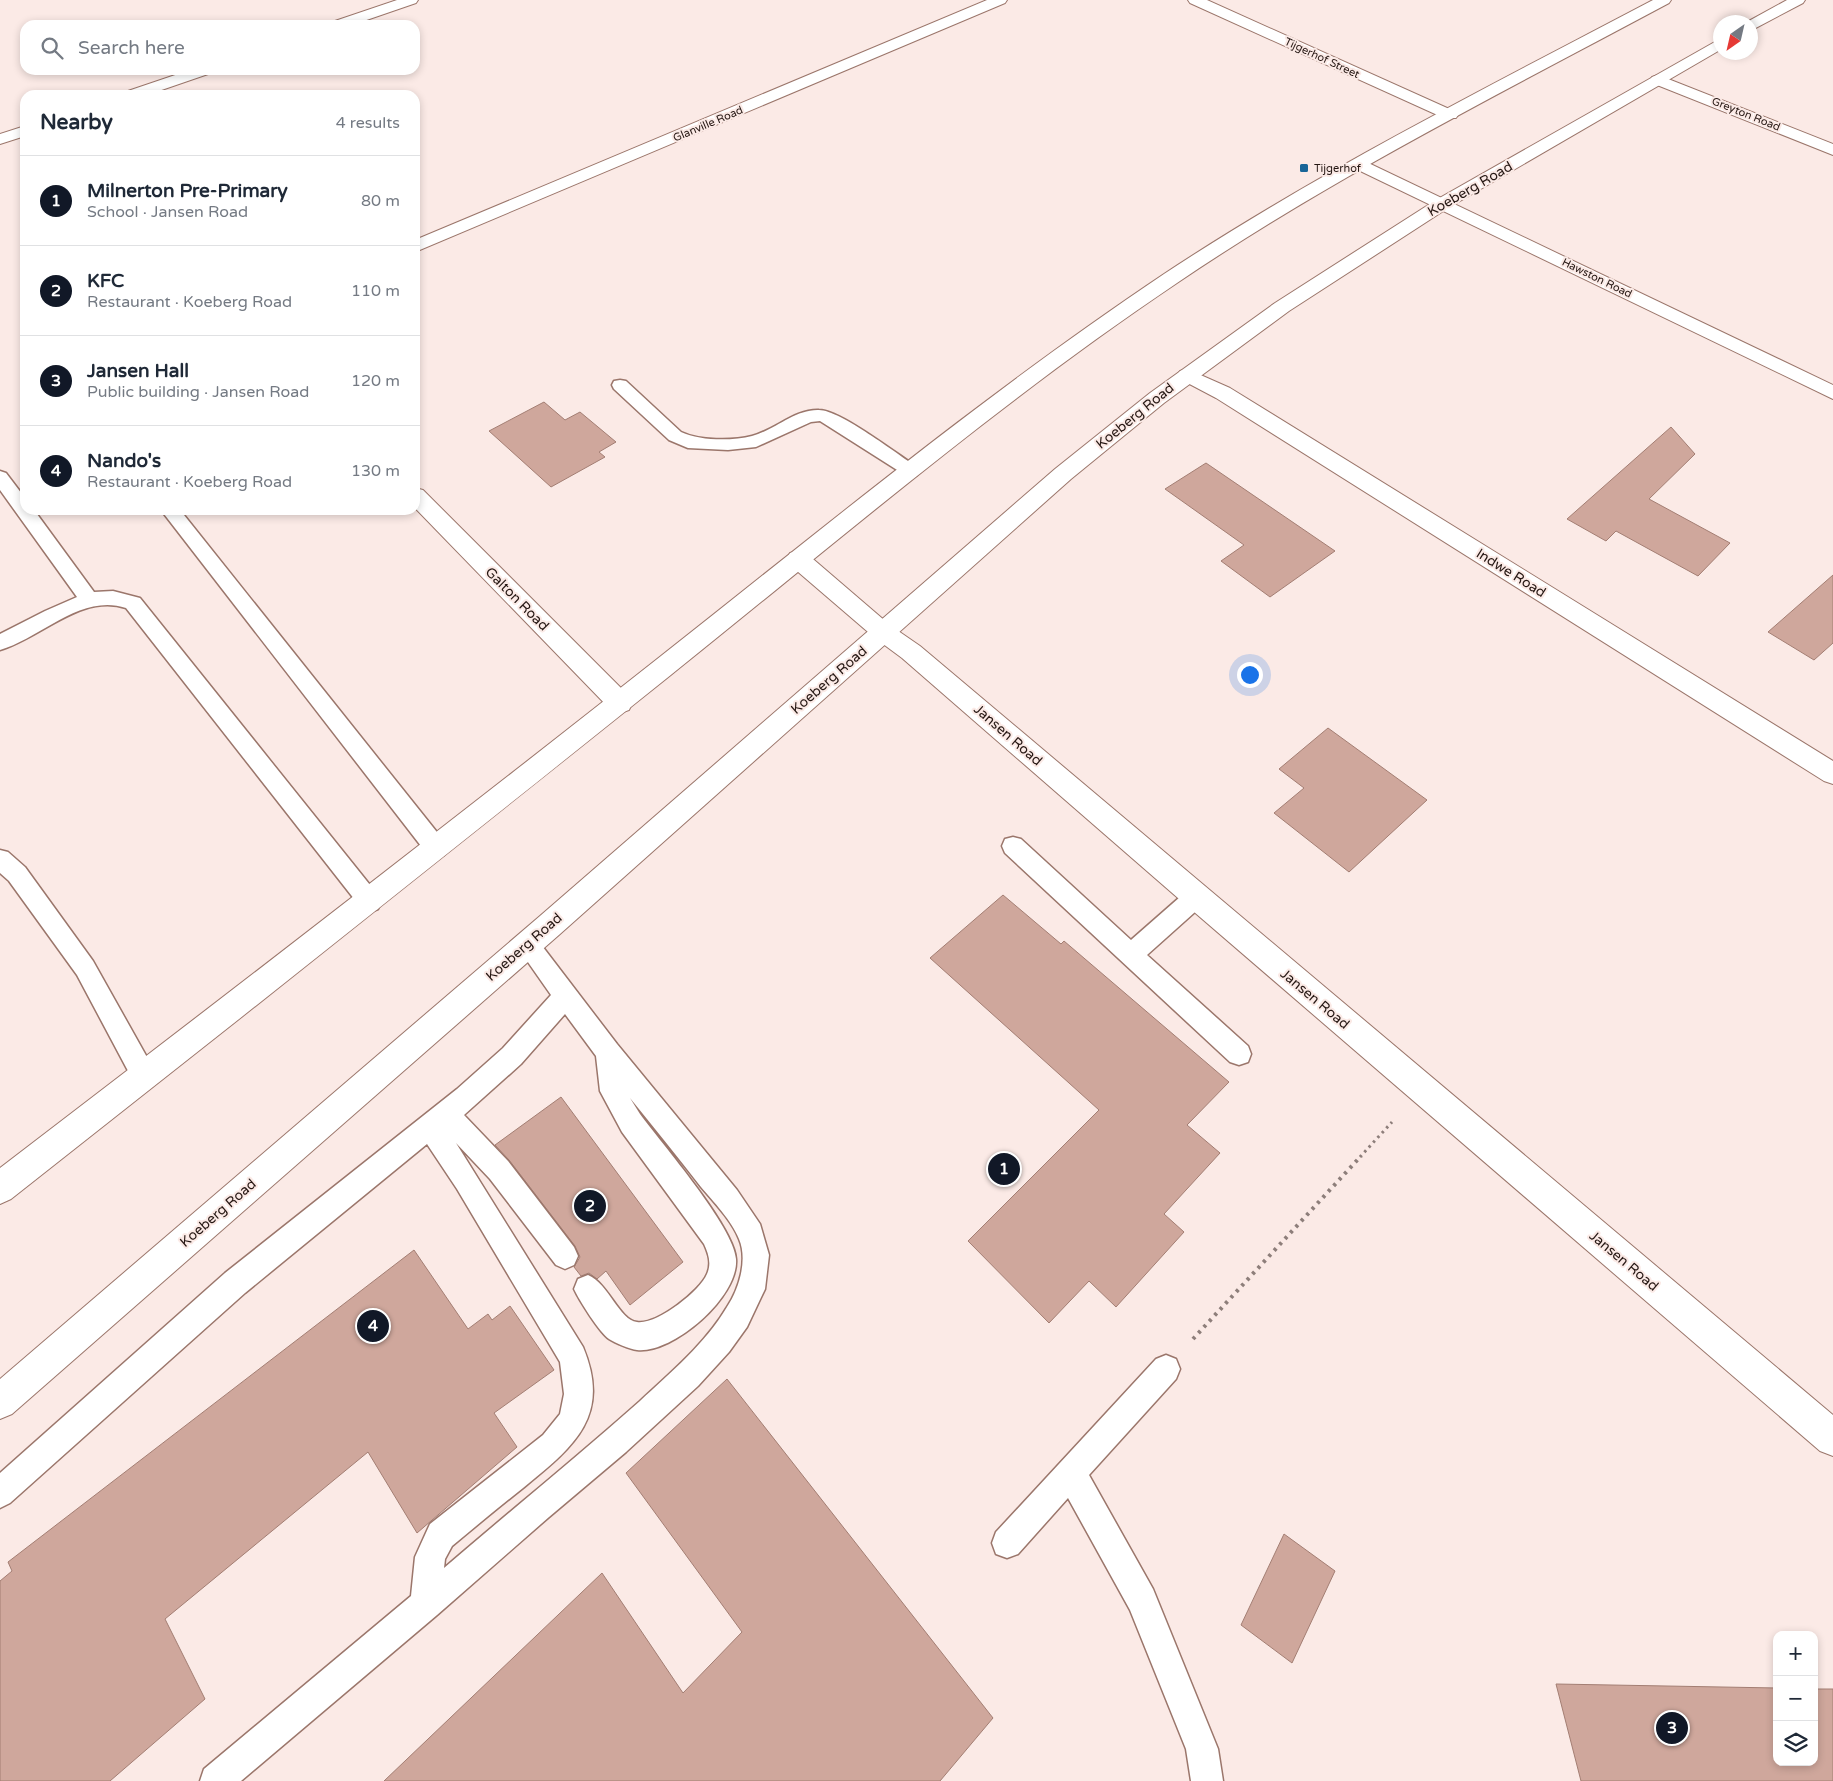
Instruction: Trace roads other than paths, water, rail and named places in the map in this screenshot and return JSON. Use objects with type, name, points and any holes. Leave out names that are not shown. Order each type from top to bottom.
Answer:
[{"type":"main road","points":[[353,20],[411,0]]},
{"type":"main road","name":"Glanville Road","points":[[420,245],[1000,0]]},
{"type":"main road","name":"Tijgerhof Street","points":[[1195,0],[1450,114]]},
{"type":"main road","points":[[0,1188],[370,902],[798,559],[1040,371],[1165,282],[1268,215],[1450,114],[1664,0]]},
{"type":"main road","points":[[1758,22],[1798,0]]},
{"type":"main road","name":"Koeberg Road","points":[[0,1402],[528,944],[1063,474],[1187,375],[1295,298],[1442,204],[1713,48]]},
{"type":"main road","points":[[146,90],[190,75]]},
{"type":"main road","name":"Greyton Road","points":[[1658,80],[1833,150]]},
{"type":"main road","points":[[0,139],[20,133]]},
{"type":"main road","name":"Hawston Road","points":[[1360,164],[1471,216],[1833,393]]},
{"type":"main road","name":"Indwe Road","points":[[1187,375],[1223,393],[1833,774]]},
{"type":"main road","name":"Galton Road","points":[[420,500],[620,703]]},
{"type":"main road","name":"Jansen Road","points":[[798,559],[1833,1438]]},
{"type":"lane","points":[[620,385],[676,436],[688,442],[728,444],[756,441],[807,417],[820,415],[830,418],[911,471]]},
{"type":"lane","points":[[0,477],[20,505]]},
{"type":"lane","points":[[28,515],[90,601]]},
{"type":"lane","points":[[174,515],[275,642],[365,761],[436,848]]},
{"type":"lane","points":[[0,643],[68,609],[90,601],[106,597],[122,599],[133,603],[370,902]]},
{"type":"lane","points":[[1013,846],[1239,1054]]},
{"type":"lane","points":[[0,859],[17,874],[85,968],[144,1076]]},
{"type":"lane","points":[[1132,954],[1196,897]]},
{"type":"lane","points":[[216,1781],[426,1604],[538,1506],[616,1442],[688,1376],[719,1342],[737,1317],[751,1289],[756,1255],[751,1233],[728,1199],[608,1052],[528,944]]},
{"type":"lane","points":[[0,1493],[235,1283],[438,1120],[512,1056],[566,996]]},
{"type":"lane","points":[[588,1289],[618,1329],[637,1336],[654,1334],[677,1322],[706,1298],[720,1279],[723,1258],[715,1236],[631,1123],[612,1091],[608,1052]]},
{"type":"lane","points":[[438,1120],[499,1170],[565,1256]]},
{"type":"lane","points":[[426,1604],[430,1556],[441,1535],[552,1445],[568,1428],[578,1407],[579,1385],[573,1357],[466,1180],[438,1120]]},
{"type":"lane","points":[[1007,1543],[1166,1369]]},
{"type":"lane","points":[[1071,1473],[1142,1600],[1202,1749],[1207,1781]]},
{"type":"place","name":"Tijgerhof","points":[[1304,168]]},
{"type":"place","name":"Milnerton Pre-Primary","points":[[1004,1169]]},
{"type":"place","name":"KFC","points":[[590,1206]]},
{"type":"place","name":"Nando's","points":[[373,1326]]},
{"type":"place","name":"Jansen Hall","points":[[1672,1728]]}]
